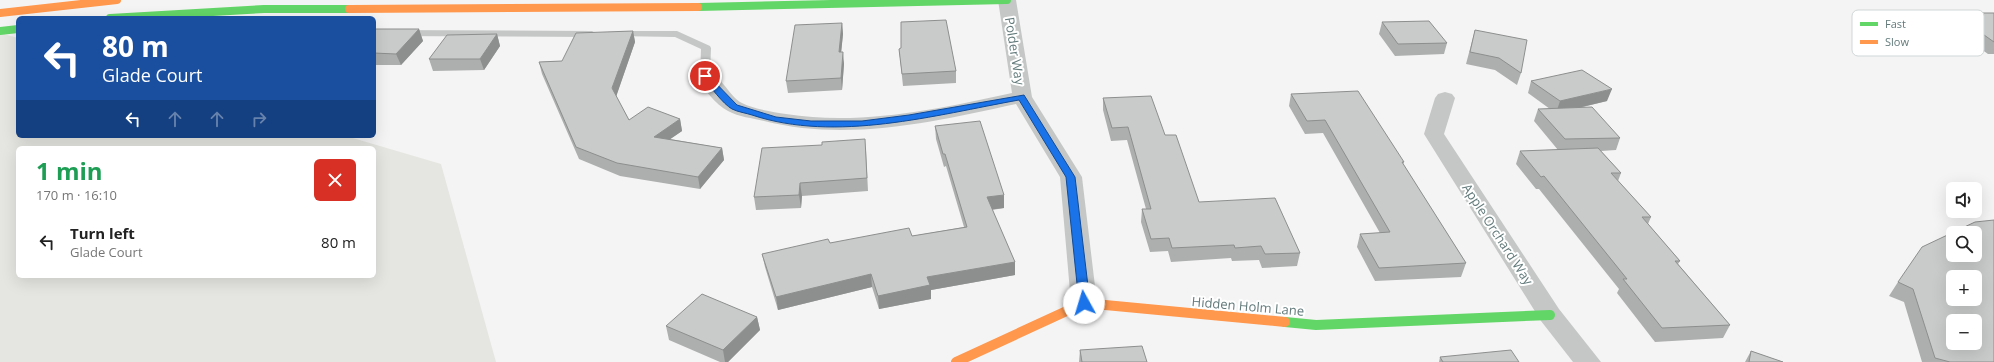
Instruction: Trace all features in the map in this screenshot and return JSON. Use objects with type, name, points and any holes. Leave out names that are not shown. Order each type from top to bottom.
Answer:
[{"type":"main road","points":[[0,13],[117,0]]},
{"type":"main road","points":[[144,16],[264,9],[648,8],[1007,0]]},
{"type":"main road","points":[[0,31],[16,29]]},
{"type":"main road","points":[[956,362],[1084,303]]},
{"type":"main road","name":"Hidden Holm Lane","points":[[1084,303],[1316,325],[1550,315]]},
{"type":"street","name":"Polder Way","points":[[1007,0],[1022,97],[1071,177],[1084,303]]},
{"type":"street","points":[[705,76],[734,106],[775,120],[811,123],[862,123],[909,118],[1022,97]]},
{"type":"street","name":"Apple Orchard Way","points":[[1445,98],[1434,134],[1550,315],[1588,362]]},
{"type":"lane","points":[[376,33],[677,34],[706,48],[705,76]]},
{"type":"shaded area","points":[[0,33],[16,37],[16,138],[353,138],[441,164],[496,362],[0,362]]},
{"type":"building","points":[[1984,13],[1994,13],[1994,42],[1984,35]]},
{"type":"building","points":[[946,20],[956,71],[902,74],[899,49],[901,48],[901,22]]},
{"type":"building","points":[[1429,21],[1447,43],[1398,44],[1382,22]]},
{"type":"building","points":[[842,23],[839,52],[843,52],[841,78],[786,81],[795,25]]},
{"type":"building","points":[[376,29],[419,29],[396,54],[376,53]]},
{"type":"building","points":[[1475,30],[1527,40],[1521,73],[1499,58],[1470,52]]},
{"type":"building","points":[[633,31],[612,88],[629,120],[648,107],[680,119],[654,137],[722,148],[698,177],[617,163],[576,147],[539,62],[562,61],[576,33]]},
{"type":"building","points":[[497,34],[480,59],[429,59],[447,35]]},
{"type":"building","points":[[1582,70],[1612,89],[1560,101],[1531,81]]},
{"type":"building","points":[[1358,91],[1404,162],[1402,162],[1466,263],[1379,268],[1360,234],[1390,232],[1325,120],[1307,121],[1291,94]]},
{"type":"building","points":[[1151,96],[1165,135],[1176,135],[1199,202],[1275,198],[1300,253],[1265,254],[1261,246],[1235,248],[1234,245],[1172,248],[1169,238],[1151,239],[1142,209],[1151,209],[1128,127],[1112,128],[1103,98]]},
{"type":"building","points":[[1592,107],[1620,138],[1565,139],[1538,109]]},
{"type":"building","points":[[980,121],[1004,195],[987,197],[1015,262],[927,277],[930,285],[878,296],[871,274],[776,297],[762,254],[828,239],[830,243],[909,228],[912,236],[967,227],[935,126]]},
{"type":"building","points":[[865,139],[867,178],[800,183],[799,195],[754,197],[762,148],[822,145],[822,142]]},
{"type":"building","points":[[1598,148],[1621,173],[1611,173],[1651,217],[1642,217],[1680,261],[1675,261],[1730,325],[1662,328],[1623,279],[1627,279],[1544,176],[1541,177],[1520,151]]},
{"type":"building","points":[[1994,220],[1994,362],[1950,362],[1935,358],[1913,289],[1898,282],[1922,247],[1946,236],[1946,262],[1982,262],[1982,226],[1967,226],[1975,222]]},
{"type":"building","points":[[702,294],[757,317],[723,350],[666,326]]},
{"type":"building","points":[[1142,346],[1147,362],[1082,362],[1080,350]]},
{"type":"building","points":[[1511,350],[1519,362],[1443,362],[1440,357]]},
{"type":"building","points":[[1751,351],[1783,362],[1749,362]]},
{"type":"traffic: fast","points":[[698,7],[1007,0]]},
{"type":"traffic: fast","points":[[144,16],[264,9],[349,9]]},
{"type":"traffic: fast","points":[[0,31],[16,29]]},
{"type":"traffic: fast","points":[[1285,322],[1316,325],[1550,315]]},
{"type":"traffic: slow","points":[[0,13],[117,0]]},
{"type":"traffic: slow","points":[[349,9],[698,7]]},
{"type":"traffic: slow","points":[[956,362],[1084,303],[1285,322]]},
{"type":"route","points":[[705,76],[734,106],[775,120],[811,123],[862,123],[909,118],[1022,97],[1071,177],[1084,303]]}]
